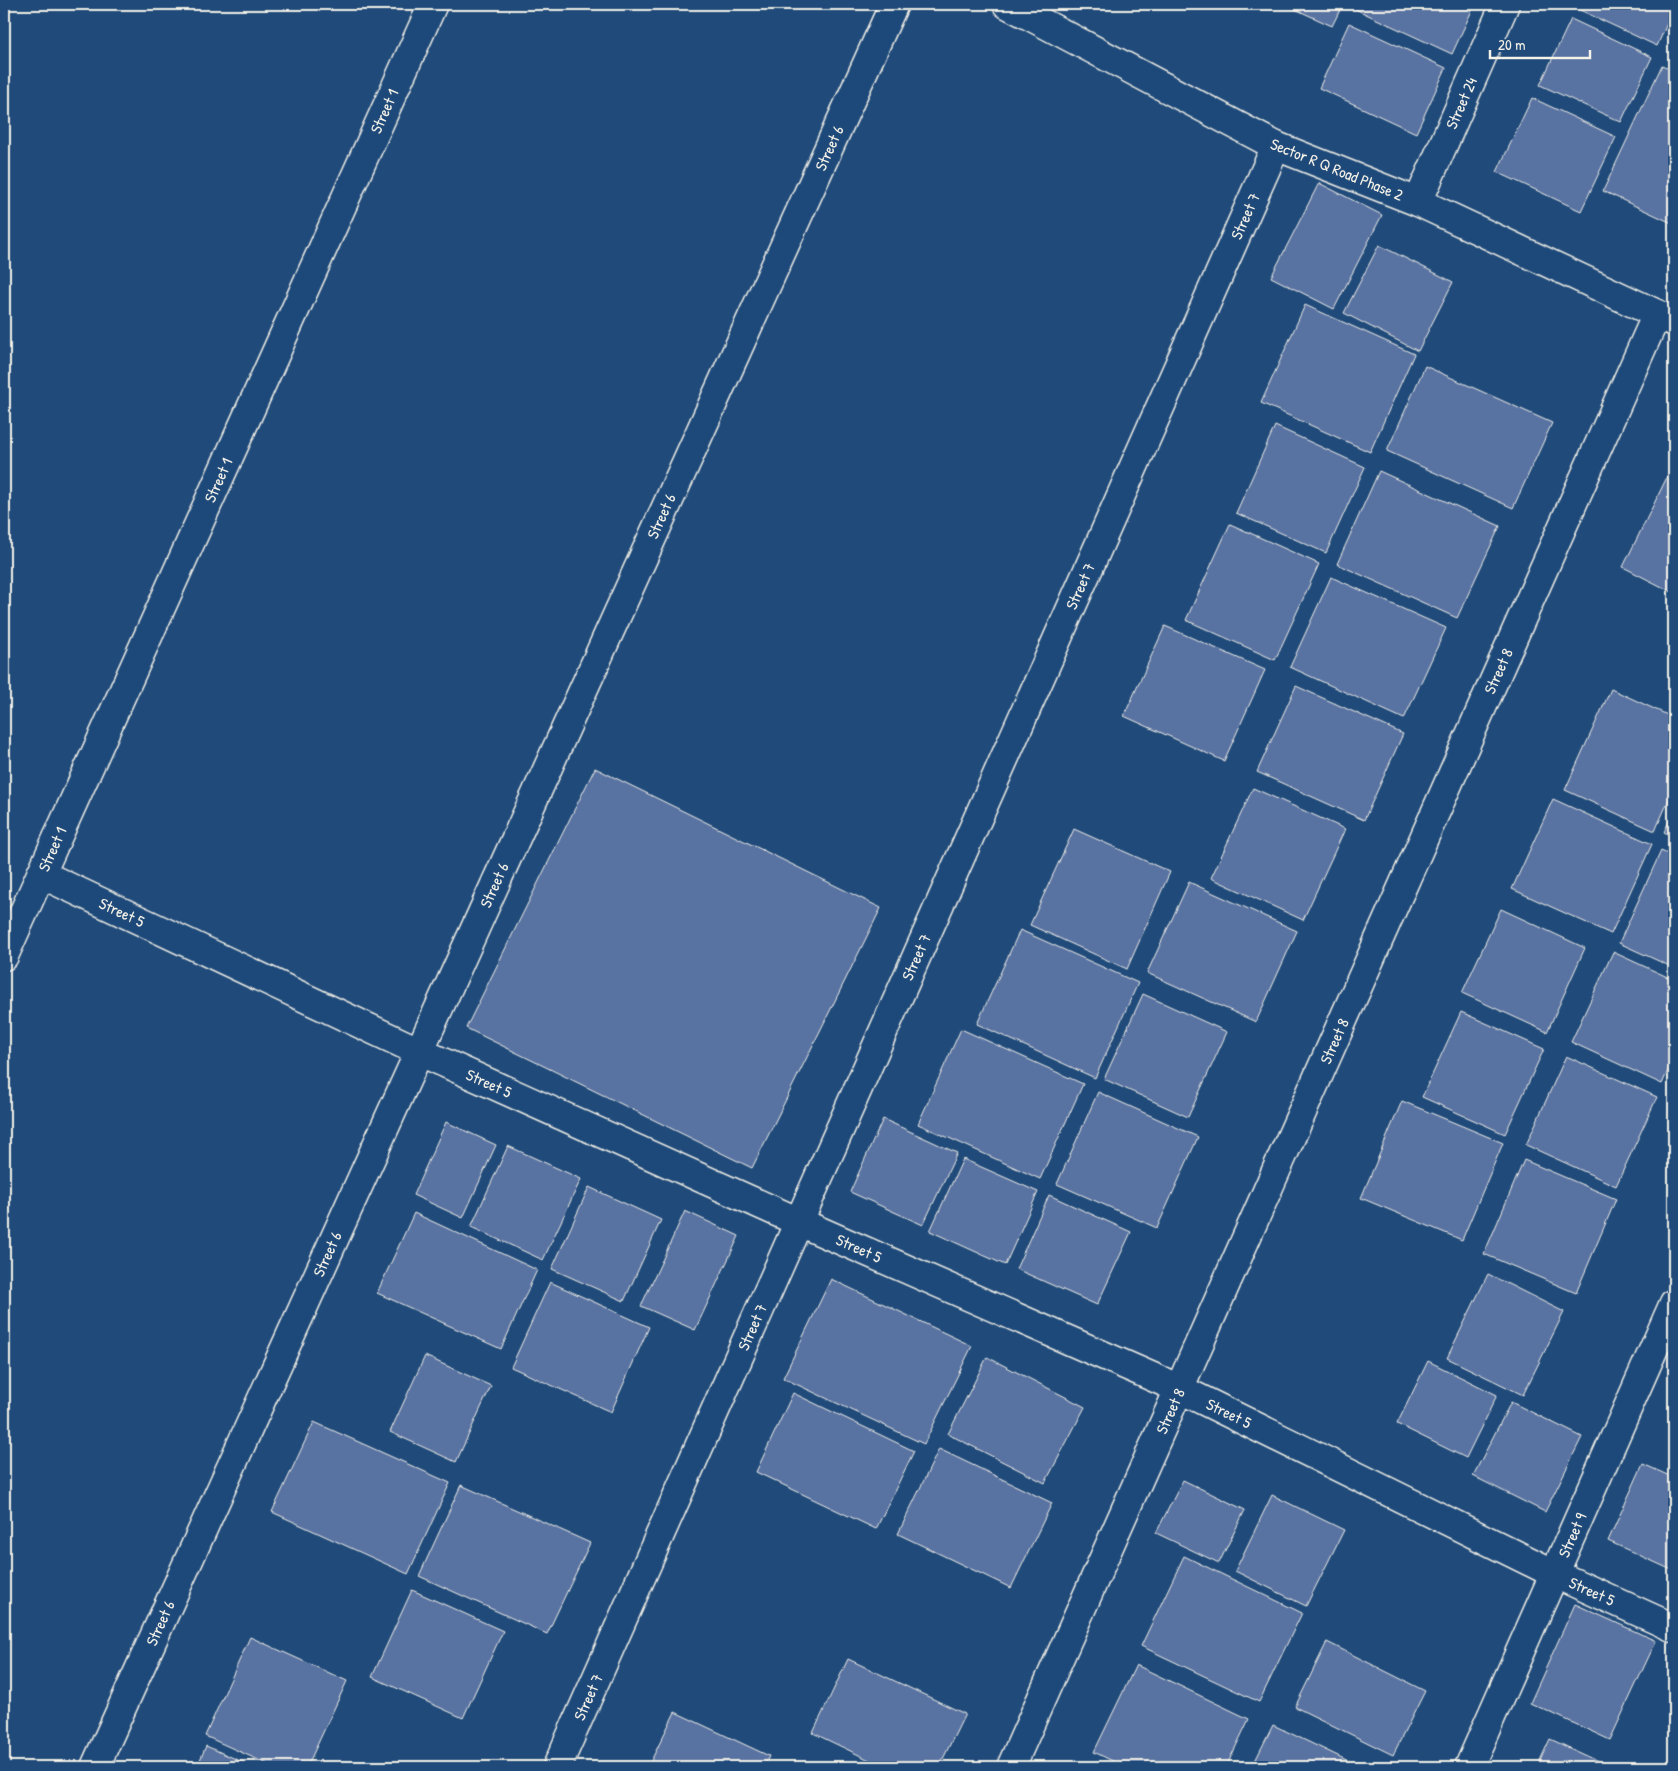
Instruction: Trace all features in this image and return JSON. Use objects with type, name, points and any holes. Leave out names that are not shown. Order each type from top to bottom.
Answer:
[{"type":"street","name":"Street 1","points":[[4,956],[433,4]]},
{"type":"street","name":"Street 6","points":[[95,1767],[894,4]]},
{"type":"street","name":"Sector R Q Road Phase 2","points":[[1007,4],[1276,146],[1418,202],[1665,318]]},
{"type":"street","name":"Street 24","points":[[1418,202],[1504,4]]},
{"type":"street","name":"Street 7","points":[[557,1767],[1276,146]]},
{"type":"street","name":"Street 8","points":[[1010,1767],[1665,318]]},
{"type":"street","name":"Street 5","points":[[41,874],[418,1051],[799,1222],[1180,1389],[1555,1574],[1674,1628]]},
{"type":"street","name":"Street 9","points":[[1469,1767],[1674,1303]]},
{"type":"building","points":[[1284,4],[1343,4],[1332,26]]},
{"type":"building","points":[[1355,4],[1475,4],[1452,54],[1353,8]]},
{"type":"building","points":[[1567,4],[1674,4],[1674,8],[1657,46]]},
{"type":"building","points":[[1571,19],[1652,57],[1621,122],[1540,85]]},
{"type":"building","points":[[1349,23],[1446,68],[1416,133],[1319,88]]},
{"type":"building","points":[[1662,65],[1674,71],[1674,224],[1603,191]]},
{"type":"building","points":[[1532,98],[1616,137],[1581,211],[1497,172]]},
{"type":"building","points":[[1319,183],[1382,215],[1334,309],[1271,277]]},
{"type":"building","points":[[1379,245],[1453,282],[1418,351],[1344,313]]},
{"type":"building","points":[[1305,305],[1414,354],[1370,452],[1261,403]]},
{"type":"building","points":[[1425,366],[1552,423],[1513,508],[1387,451]]},
{"type":"building","points":[[1275,426],[1365,467],[1326,553],[1236,513]]},
{"type":"building","points":[[1379,471],[1500,526],[1457,618],[1337,564]]},
{"type":"building","points":[[1670,471],[1674,473],[1674,593],[1623,567]]},
{"type":"building","points":[[1230,524],[1319,564],[1275,660],[1186,620]]},
{"type":"building","points":[[1331,577],[1446,628],[1404,719],[1290,667]]},
{"type":"building","points":[[1165,626],[1265,670],[1224,761],[1124,716]]},
{"type":"building","points":[[1296,686],[1403,734],[1364,820],[1257,772]]},
{"type":"building","points":[[1611,689],[1674,718],[1674,788],[1655,831],[1565,790]]},
{"type":"building","points":[[595,768],[881,908],[752,1168],[466,1028]]},
{"type":"building","points":[[1253,788],[1345,829],[1303,920],[1211,878]]},
{"type":"building","points":[[1553,799],[1652,844],[1611,934],[1512,889]]},
{"type":"building","points":[[1674,811],[1674,837],[1664,832]]},
{"type":"building","points":[[1074,829],[1170,872],[1127,969],[1030,925]]},
{"type":"building","points":[[1661,851],[1674,857],[1674,968],[1619,943]]},
{"type":"building","points":[[1189,882],[1297,931],[1256,1022],[1147,973]]},
{"type":"building","points":[[1501,909],[1585,948],[1547,1032],[1462,993]]},
{"type":"building","points":[[1020,930],[1138,983],[1095,1078],[977,1024]]},
{"type":"building","points":[[1613,952],[1674,980],[1674,1057],[1662,1084],[1571,1042]]},
{"type":"building","points":[[1143,994],[1227,1032],[1188,1117],[1104,1079]]},
{"type":"building","points":[[1461,1012],[1544,1049],[1505,1134],[1422,1097]]},
{"type":"building","points":[[961,1029],[1083,1084],[1040,1179],[918,1124]]},
{"type":"building","points":[[1566,1056],[1657,1097],[1616,1186],[1526,1145]]},
{"type":"building","points":[[1098,1092],[1198,1137],[1157,1228],[1057,1184]]},
{"type":"building","points":[[1402,1101],[1503,1143],[1462,1240],[1361,1198]]},
{"type":"building","points":[[883,1119],[957,1153],[923,1225],[850,1192]]},
{"type":"building","points":[[446,1122],[496,1145],[463,1218],[413,1195]]},
{"type":"building","points":[[508,1146],[581,1179],[543,1260],[471,1227]]},
{"type":"building","points":[[963,1159],[1038,1192],[1005,1265],[930,1231]]},
{"type":"building","points":[[1524,1160],[1616,1199],[1576,1293],[1484,1254]]},
{"type":"building","points":[[589,1187],[661,1220],[624,1301],[552,1269]]},
{"type":"building","points":[[1049,1195],[1131,1232],[1097,1305],[1016,1269]]},
{"type":"building","points":[[685,1211],[739,1236],[695,1330],[641,1306]]},
{"type":"building","points":[[414,1213],[537,1270],[501,1349],[377,1293]]},
{"type":"building","points":[[1488,1274],[1564,1312],[1523,1395],[1447,1358]]},
{"type":"building","points":[[831,1279],[972,1346],[924,1444],[783,1378]]},
{"type":"building","points":[[550,1282],[649,1327],[611,1412],[511,1367]]},
{"type":"building","points":[[425,1356],[491,1386],[456,1462],[390,1432]]},
{"type":"building","points":[[987,1357],[1085,1407],[1045,1483],[948,1434]]},
{"type":"building","points":[[1428,1361],[1497,1395],[1466,1458],[1397,1424]]},
{"type":"building","points":[[793,1393],[914,1451],[876,1529],[756,1472]]},
{"type":"building","points":[[1511,1402],[1582,1437],[1545,1512],[1473,1476]]},
{"type":"building","points":[[314,1422],[450,1483],[408,1574],[272,1512]]},
{"type":"building","points":[[939,1449],[1052,1503],[1011,1588],[898,1534]]},
{"type":"building","points":[[1643,1464],[1674,1478],[1674,1571],[1608,1541]]},
{"type":"building","points":[[1183,1480],[1245,1510],[1219,1563],[1156,1533]]},
{"type":"building","points":[[461,1485],[590,1543],[547,1634],[419,1576]]},
{"type":"building","points":[[1272,1495],[1344,1530],[1306,1606],[1235,1571]]},
{"type":"building","points":[[1184,1556],[1302,1613],[1259,1702],[1141,1646]]},
{"type":"building","points":[[412,1590],[503,1631],[463,1718],[372,1677]]},
{"type":"building","points":[[1575,1604],[1656,1641],[1610,1740],[1530,1703]]},
{"type":"building","points":[[250,1637],[347,1681],[307,1767],[274,1767],[205,1736]]},
{"type":"building","points":[[1327,1642],[1425,1691],[1393,1755],[1295,1707]]},
{"type":"building","points":[[848,1659],[965,1714],[939,1767],[884,1767],[813,1733]]},
{"type":"building","points":[[1136,1665],[1249,1719],[1226,1767],[1125,1767],[1094,1752]]},
{"type":"building","points":[[675,1712],[769,1756],[764,1767],[648,1767]]},
{"type":"building","points":[[1273,1725],[1361,1767],[1252,1767]]},
{"type":"building","points":[[1550,1739],[1611,1767],[1537,1767]]},
{"type":"building","points":[[206,1746],[254,1767],[197,1767]]}]
